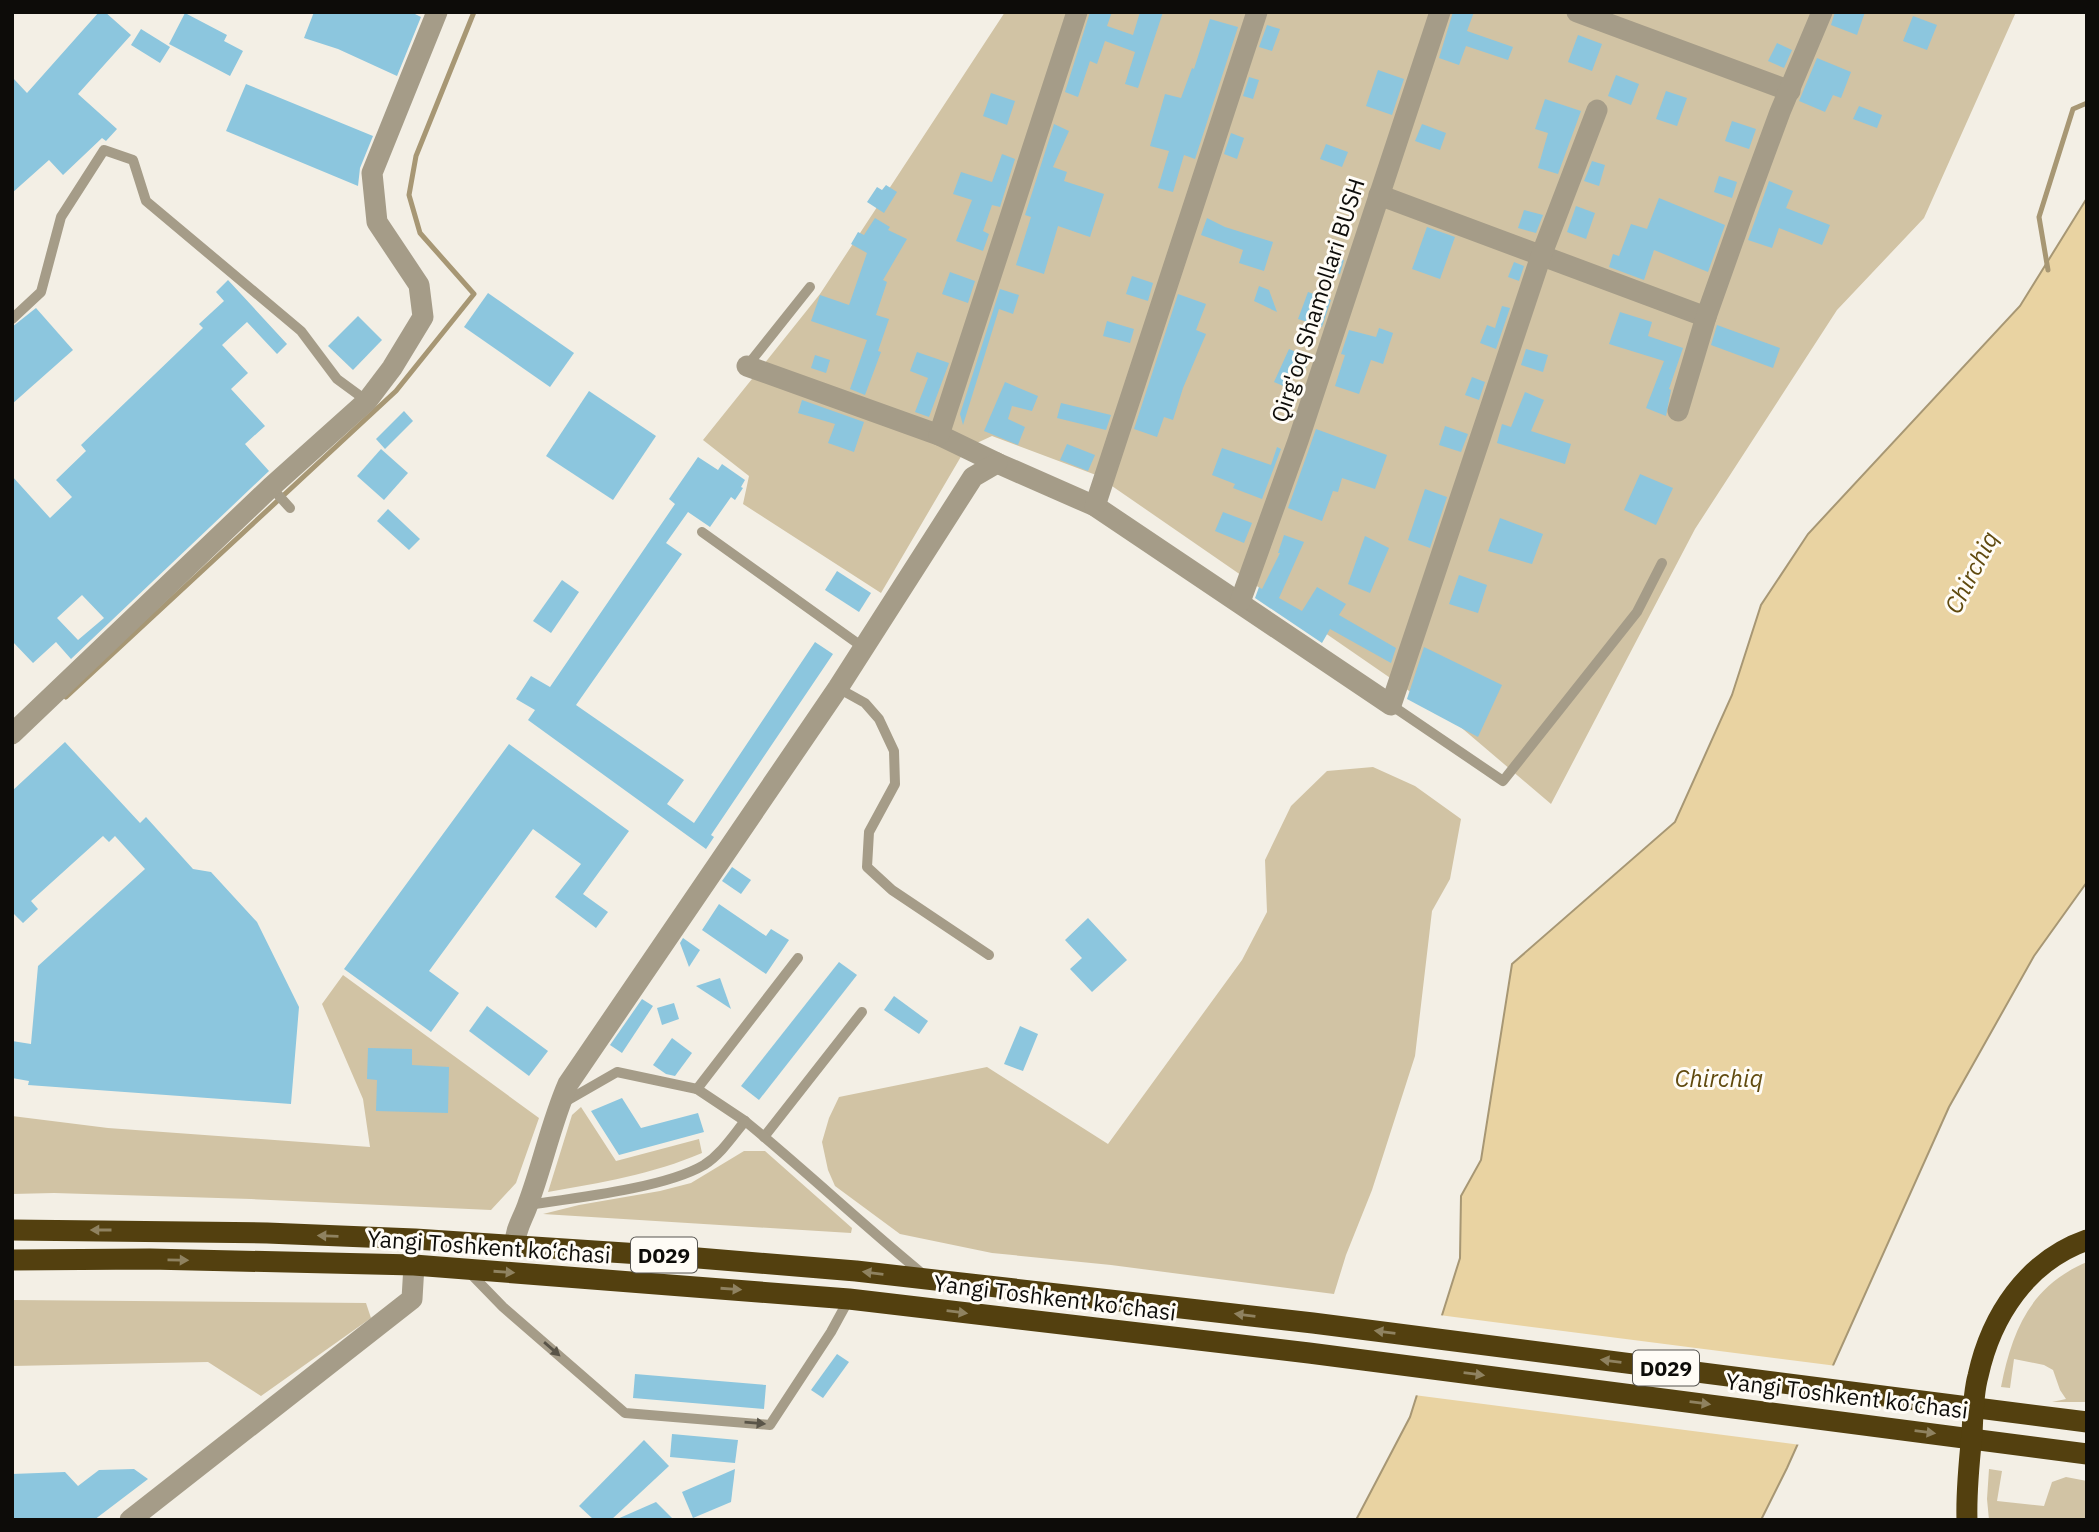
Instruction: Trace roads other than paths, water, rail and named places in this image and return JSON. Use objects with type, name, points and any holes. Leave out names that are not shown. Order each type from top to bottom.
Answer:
[{"type":"highway","name":"Yangi Toshkent ko‘chasi","points":[[12,1230],[267,1233],[515,1245],[771,1263],[1313,1323],[2083,1421]]},
{"type":"highway","points":[[1968,1520],[1967,1480],[1977,1378],[1994,1328],[2006,1304],[2021,1284],[2039,1267],[2087,1240]]},
{"type":"highway","name":"Yangi Toshkent ko‘chasi","points":[[12,1260],[269,1261],[414,1265],[849,1299],[1309,1353],[2015,1443],[2082,1454]]},
{"type":"street","points":[[12,734],[271,487],[367,401],[392,368],[423,317],[419,285],[377,222],[372,173],[437,12]]},
{"type":"street","points":[[939,435],[1077,12]]},
{"type":"street","points":[[1095,506],[1257,12]]},
{"type":"street","name":"Qirg'oq Shamollari BUSH","points":[[1240,603],[1298,441],[1440,12]]},
{"type":"street","points":[[1577,12],[1626,21],[1790,92]]},
{"type":"street","points":[[1678,411],[1706,317],[1780,111],[1822,12]]},
{"type":"street","points":[[747,366],[939,435],[1095,506],[1391,705],[1541,256],[1598,110]]},
{"type":"street","points":[[1379,195],[1706,317]]},
{"type":"street","points":[[515,1245],[515,1232],[528,1205],[568,1084],[838,688],[973,477],[997,463]]},
{"type":"street","points":[[130,1520],[412,1300],[414,1265]]},
{"type":"lane","points":[[12,319],[41,292],[61,217],[104,150],[133,160],[146,201],[301,331],[337,379],[367,401]]},
{"type":"lane","points":[[747,366],[810,287]]},
{"type":"lane","points":[[271,487],[290,508]]},
{"type":"lane","points":[[702,531],[864,648]]},
{"type":"lane","points":[[1391,705],[1503,781],[1637,612],[1662,563]]},
{"type":"lane","points":[[838,688],[865,704],[879,719],[894,751],[895,784],[869,832],[867,867],[892,890],[989,955]]},
{"type":"lane","points":[[697,1089],[798,958]]},
{"type":"lane","points":[[764,1137],[862,1012]]},
{"type":"lane","points":[[559,1106],[617,1072],[697,1089],[745,1121],[929,1279]]},
{"type":"lane","points":[[528,1205],[625,1188],[684,1174],[704,1165],[719,1153],[745,1121]]},
{"type":"lane","points":[[466,1269],[503,1307],[625,1413],[770,1424],[831,1332],[849,1299]]},
{"type":"water","name":"Chirchiq","points":[[2087,198],[2087,882],[2034,956],[1949,1107],[1787,1468],[1761,1520],[1356,1520],[1410,1417],[1460,1258],[1461,1196],[1481,1160],[1512,964],[1675,822],[1732,695],[1761,605],[1808,534],[2020,306]]},
{"type":"waterway","points":[[66,697],[396,391],[474,294],[420,233],[409,195],[416,156],[474,12]]},
{"type":"waterway","points":[[2048,270],[2039,217],[2073,109],[2087,103]]}]
